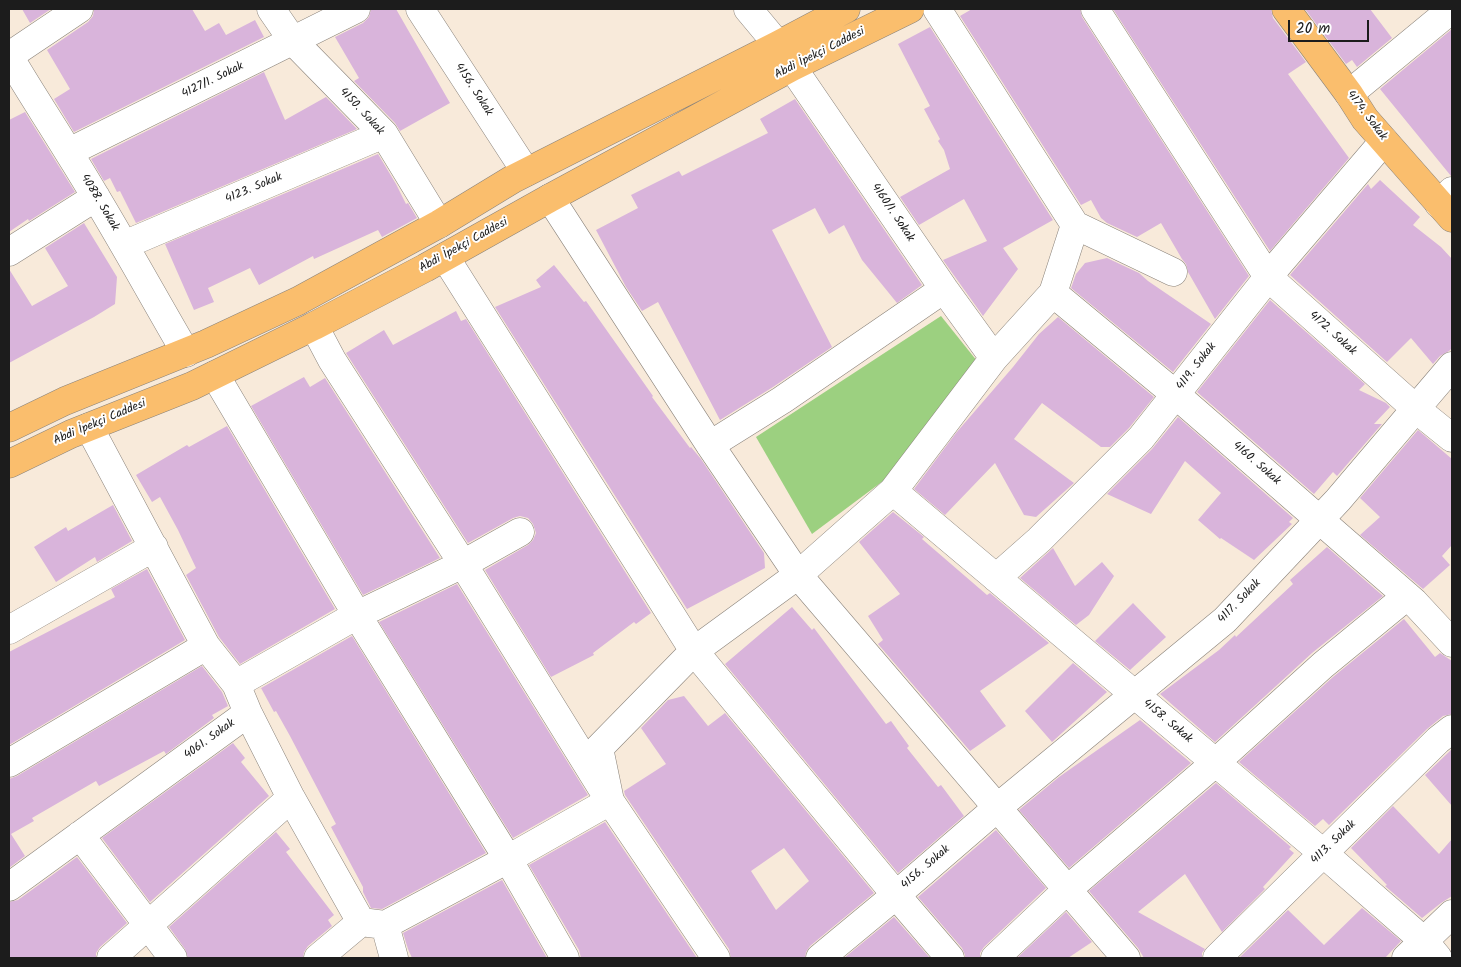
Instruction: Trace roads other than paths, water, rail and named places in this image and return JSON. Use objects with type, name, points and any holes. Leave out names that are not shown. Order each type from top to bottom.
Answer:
[{"type":"main road","points":[[9,428],[65,401],[186,353],[298,301],[439,224],[526,172],[846,9]]},
{"type":"main road","name":"Abdi İpekçi Caddesi","points":[[9,464],[71,434],[192,386],[314,326],[445,257],[550,198],[792,68],[910,9]]},
{"type":"main road","name":"4174. Sokak","points":[[1286,9],[1349,94],[1365,119],[1384,141],[1448,204]]},
{"type":"street","points":[[9,56],[79,9]]},
{"type":"street","name":"4150. Sokak","points":[[271,9],[294,41],[384,134],[439,224]]},
{"type":"street","name":"4127/1. Sokak","points":[[69,152],[356,9]]},
{"type":"street","name":"4156. Sokak","points":[[420,9],[526,172]]},
{"type":"street","points":[[748,9],[778,45]]},
{"type":"street","points":[[937,9],[1075,225],[1173,272]]},
{"type":"street","name":"4172. Sokak","points":[[1095,9],[1268,277],[1416,409],[1452,438]]},
{"type":"street","points":[[1349,94],[1452,9]]},
{"type":"street","name":"4088. Sokak","points":[[9,56],[19,97],[69,152],[186,353]]},
{"type":"street","name":"4160/1. Sokak","points":[[792,68],[944,289],[994,358]]},
{"type":"street","name":"4123. Sokak","points":[[124,245],[384,134]]},
{"type":"street","name":"4119. Sokak","points":[[996,578],[1039,540],[1141,438],[1268,277],[1384,141]]},
{"type":"street","points":[[9,252],[96,197]]},
{"type":"street","points":[[550,198],[710,445],[798,574],[1126,958]]},
{"type":"street","points":[[610,801],[599,748],[694,651],[798,574],[892,491],[994,358],[1053,294],[1075,225]]},
{"type":"street","points":[[445,257],[694,651],[896,894],[820,958]]},
{"type":"street","points":[[710,445],[782,400],[944,289]]},
{"type":"street","name":"4160. Sokak","points":[[1053,294],[1175,394],[1319,519],[1407,596],[1452,643]]},
{"type":"street","points":[[314,326],[332,360],[463,564],[610,801],[716,958]]},
{"type":"street","name":"4117. Sokak","points":[[998,807],[1225,620],[1338,500],[1452,366]]},
{"type":"street","points":[[214,375],[357,615],[508,860],[565,958]]},
{"type":"street","points":[[89,427],[206,646],[236,684],[248,712]]},
{"type":"street","name":"4158. Sokak","points":[[892,491],[1323,853],[1423,953]]},
{"type":"street","points":[[236,684],[357,615],[463,564],[520,532]]},
{"type":"street","points":[[9,630],[154,547]]},
{"type":"street","points":[[995,958],[1067,890],[1215,763],[1323,665],[1407,596]]},
{"type":"street","points":[[9,763],[206,646]]},
{"type":"street","name":"4061. Sokak","points":[[9,887],[248,712],[290,798],[394,958]]},
{"type":"street","name":"4113. Sokak","points":[[1217,958],[1438,740],[1452,729]]},
{"type":"street","points":[[111,958],[290,798]]},
{"type":"street","points":[[318,958],[373,923],[508,860],[610,801]]},
{"type":"street","name":"4156. Sokak","points":[[950,958],[896,894],[998,807]]},
{"type":"street","points":[[80,835],[173,958]]},
{"type":"street","points":[[1423,953],[1452,914]]}]
